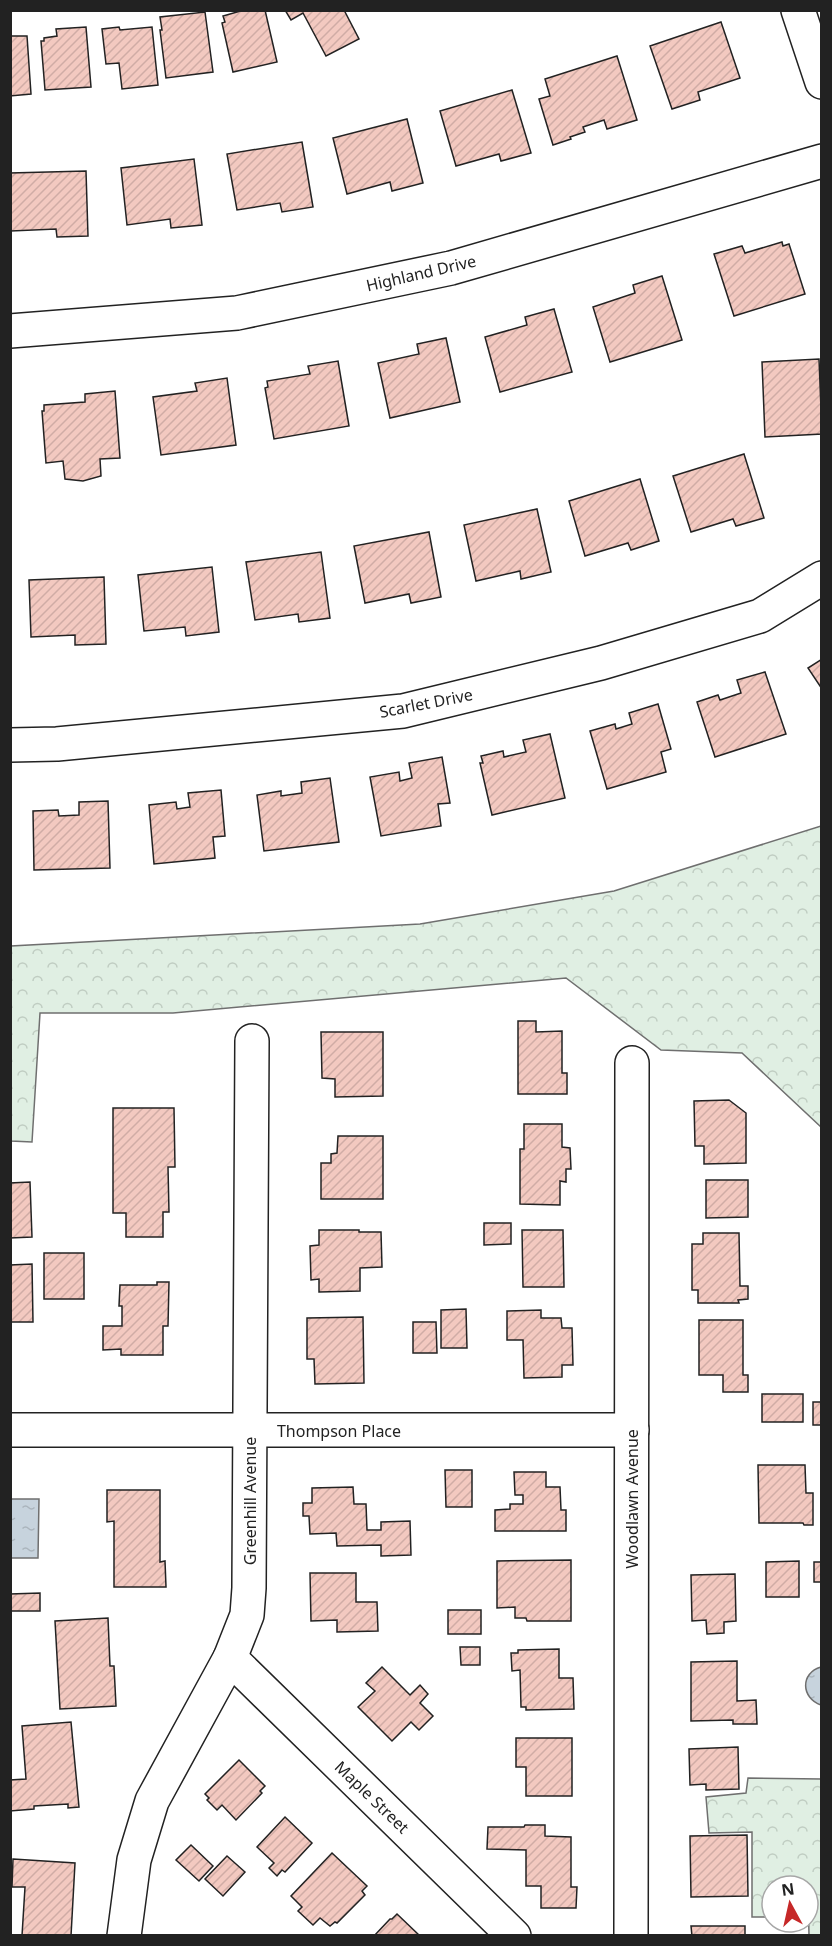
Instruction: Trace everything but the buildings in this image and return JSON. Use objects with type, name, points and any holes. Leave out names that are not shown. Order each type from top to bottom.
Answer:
[{"type":"street","points":[[798,10],[822,82]]},
{"type":"street","name":"Highland Drive","points":[[10,331],[237,313],[451,268],[822,161]]},
{"type":"street","name":"Scarlet Drive","points":[[10,745],[57,744],[403,711],[601,663],[760,616],[822,578]]},
{"type":"street","name":"Greenhill Avenue","points":[[124,1935],[134,1860],[152,1801],[230,1658],[247,1615],[249,1597],[252,1041]]},
{"type":"street","name":"Woodlawn Avenue","points":[[631,1935],[632,1063]]},
{"type":"street","name":"Thompson Place","points":[[10,1430],[632,1430]]},
{"type":"street","name":"Maple Street","points":[[230,1658],[514,1935]]},
{"type":"green space","points":[[821,826],[821,1127],[742,1053],[661,1050],[566,978],[173,1013],[40,1013],[32,1142],[11,1141],[11,946],[420,924],[614,891]]},
{"type":"green space","points":[[748,1778],[821,1779],[821,1935],[809,1934],[820,1934],[820,1874],[760,1874],[760,1917],[752,1917],[752,1832],[709,1833],[706,1797],[746,1793]]},
{"type":"water","points":[[11,1499],[39,1499],[38,1558],[11,1558]]},
{"type":"water","points":[[822,1667],[821,1705],[810,1697],[806,1680],[809,1674]]}]
